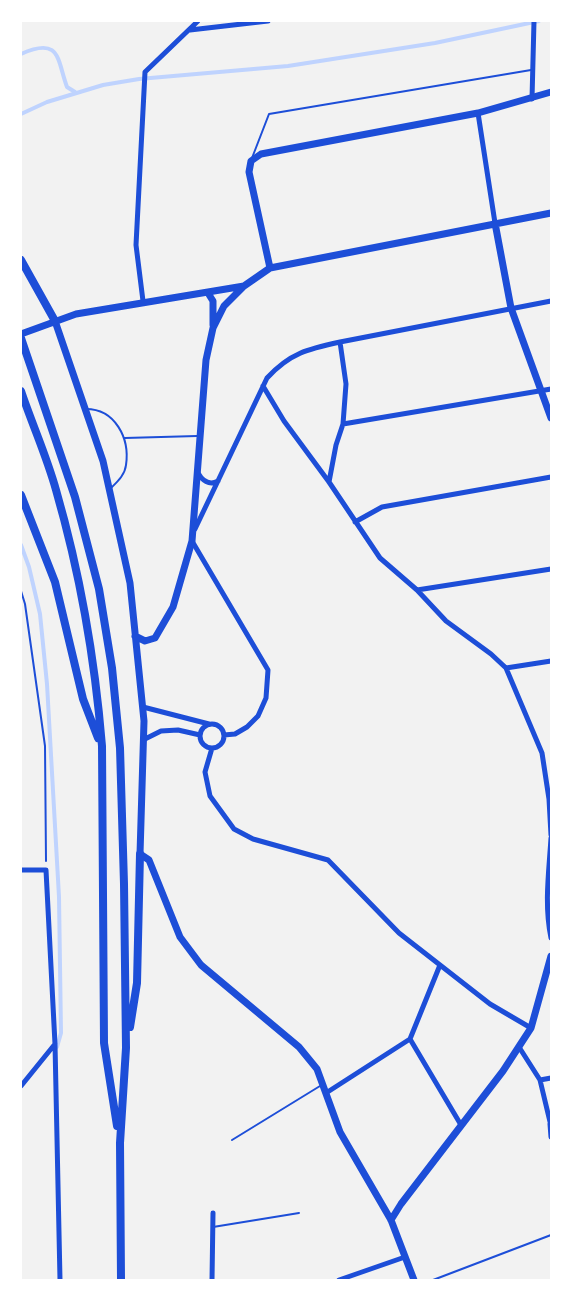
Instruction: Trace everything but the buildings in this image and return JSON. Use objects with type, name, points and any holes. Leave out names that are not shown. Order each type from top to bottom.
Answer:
[{"type":"main road","points":[[21,260],[55,321]]},
{"type":"main road","points":[[22,338],[75,497],[99,588],[112,668],[120,748],[126,1048],[120,1143],[121,1280]]},
{"type":"main road","points":[[21,391],[56,489],[82,594],[98,700],[102,747],[104,1043],[120,1143]]},
{"type":"main road","points":[[21,495],[25,514],[55,582],[83,699],[102,747]]},
{"type":"main road","points":[[126,1048],[137,983],[141,854]]},
{"type":"street","points":[[143,301],[136,246],[146,90],[145,72],[198,21]]},
{"type":"street","points":[[190,30],[268,21]]},
{"type":"street","points":[[532,99],[534,21]]},
{"type":"street","points":[[270,267],[249,172],[251,161],[261,154],[477,113],[551,92]]},
{"type":"street","points":[[477,113],[511,308],[551,418]]},
{"type":"street","points":[[213,328],[224,306],[244,286],[270,267],[551,213]]},
{"type":"street","points":[[22,338],[55,321],[76,314],[143,301],[244,286]]},
{"type":"street","points":[[135,636],[145,641],[155,638],[162,628],[173,606],[192,541],[206,360],[213,328],[213,301],[208,293]]},
{"type":"street","points":[[194,530],[267,378],[286,359],[312,348],[551,301]]},
{"type":"street","points":[[55,321],[103,461],[130,584],[143,707],[141,854],[149,860],[180,937],[201,965],[299,1047],[316,1069],[340,1132],[392,1220],[414,1280]]},
{"type":"street","points":[[329,482],[336,445],[343,424],[346,384],[340,342]]},
{"type":"street","points":[[263,386],[284,422],[329,482],[380,558],[417,590],[446,621],[506,668],[542,753],[549,799],[551,836],[547,890],[547,920],[551,939]]},
{"type":"street","points":[[343,424],[551,389]]},
{"type":"street","points":[[198,473],[202,480],[208,483],[218,481]]},
{"type":"street","points":[[355,522],[382,507],[551,477]]},
{"type":"street","points":[[192,541],[268,670],[266,698],[258,716],[247,727],[235,734],[224,735]]},
{"type":"street","points":[[417,590],[551,569]]},
{"type":"street","points":[[506,668],[551,661]]},
{"type":"street","points":[[143,707],[218,726],[224,735]]},
{"type":"street","points":[[210,725],[203,728],[200,735],[205,745],[212,748],[218,747],[224,735]]},
{"type":"street","points":[[143,740],[161,731],[178,730],[200,735]]},
{"type":"street","points":[[212,748],[205,772],[210,796],[234,829],[253,839],[328,860],[399,933],[490,1004],[531,1028]]},
{"type":"street","points":[[542,753],[551,751]]},
{"type":"street","points":[[21,870],[46,870],[55,1044],[60,1280]]},
{"type":"street","points":[[392,1220],[400,1204],[503,1071],[531,1028],[551,956]]},
{"type":"street","points":[[326,1093],[410,1039],[440,965]]},
{"type":"street","points":[[410,1039],[461,1125]]},
{"type":"street","points":[[21,1086],[55,1044]]},
{"type":"street","points":[[519,1047],[540,1080],[551,1137]]},
{"type":"street","points":[[540,1080],[551,1078]]},
{"type":"street","points":[[212,1280],[213,1213]]},
{"type":"street","points":[[339,1280],[405,1257]]},
{"type":"lane","points":[[251,161],[268,114],[531,70]]},
{"type":"lane","points":[[85,409],[98,409],[113,419],[125,438],[126,466],[123,475],[109,491]]},
{"type":"lane","points":[[125,438],[201,436]]},
{"type":"lane","points":[[232,1140],[322,1084]]},
{"type":"lane","points":[[212,1227],[299,1213]]},
{"type":"lane","points":[[433,1280],[551,1235]]},
{"type":"path","points":[[21,591],[25,604],[45,746],[46,870]]},
{"type":"waterway","points":[[21,114],[47,102],[103,85],[139,79],[288,66],[435,43],[539,21]]},
{"type":"waterway","points":[[21,54],[34,49],[50,49],[59,60],[67,87],[75,92]]},
{"type":"waterway","points":[[21,545],[29,567],[40,614],[47,684],[59,897],[61,1033],[57,1047]]}]
